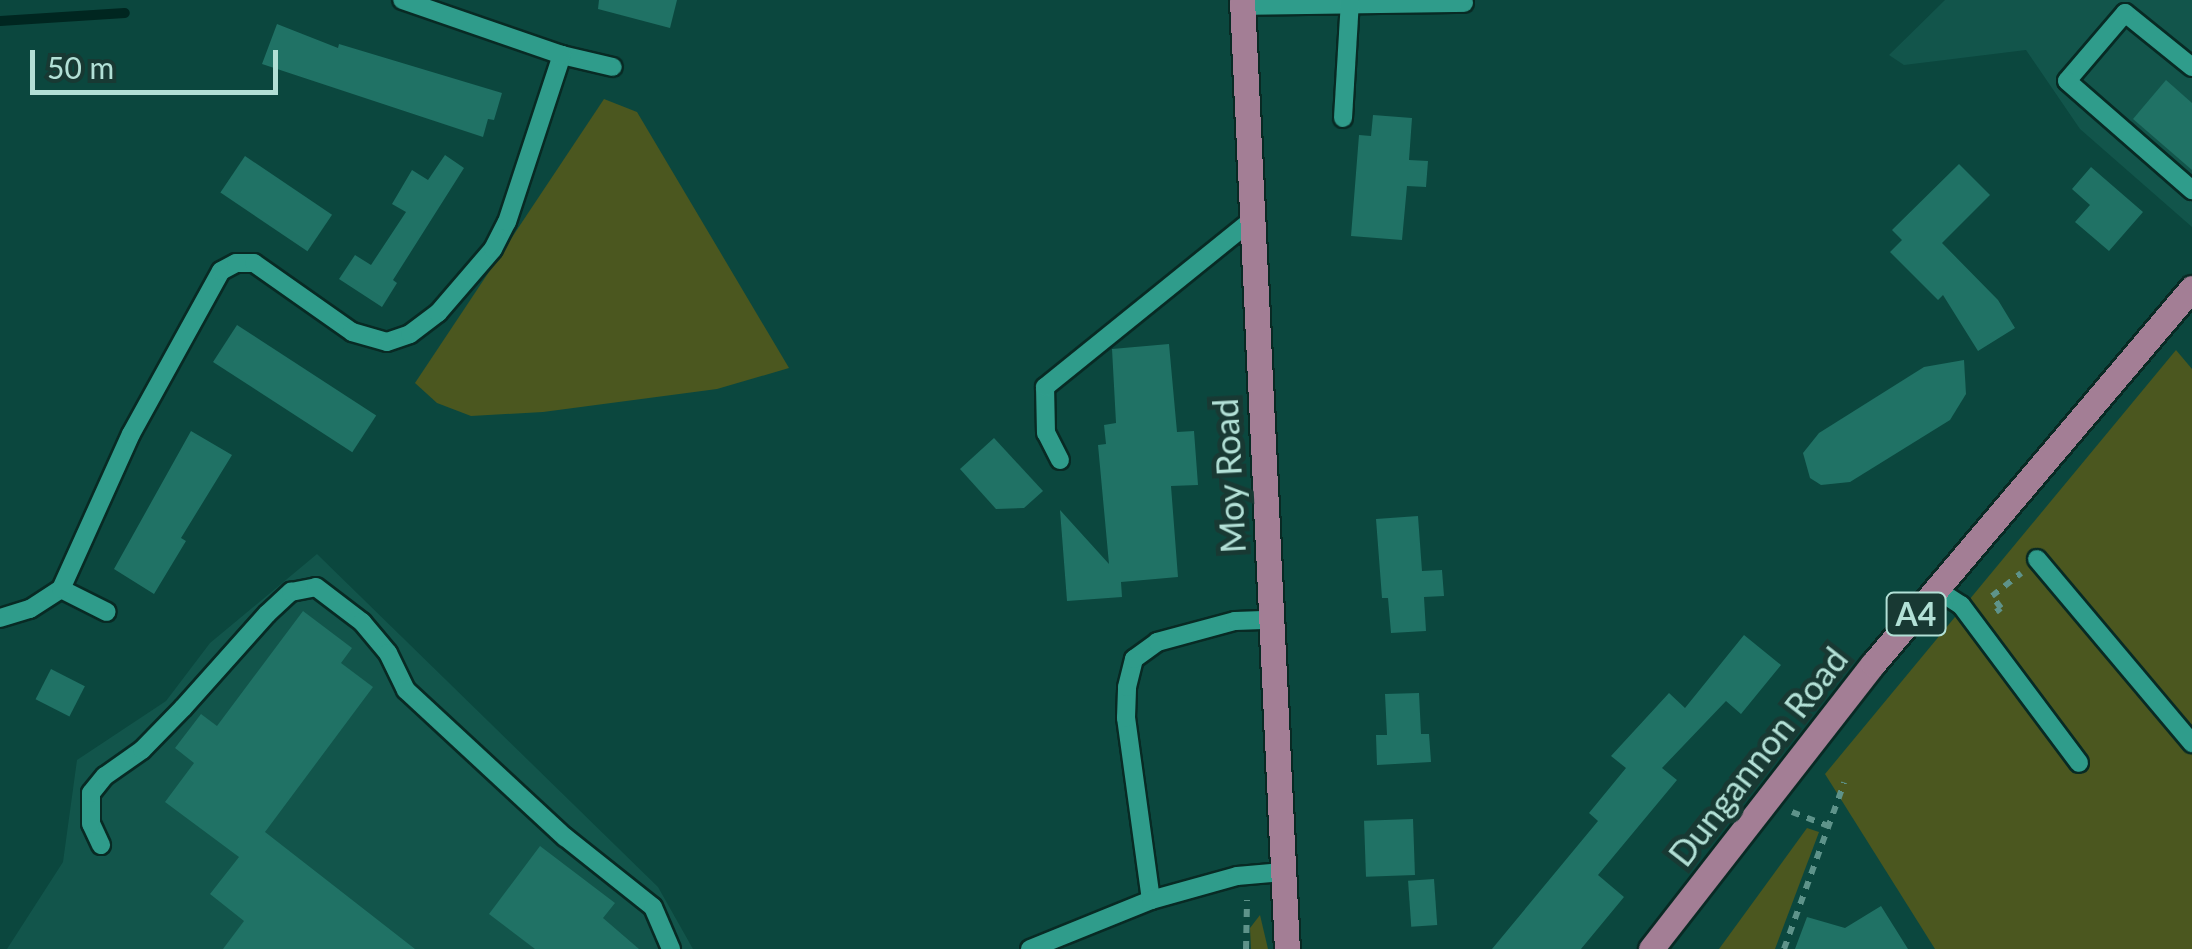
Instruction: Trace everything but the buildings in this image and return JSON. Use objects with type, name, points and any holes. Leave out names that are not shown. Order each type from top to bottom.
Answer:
[{"type":"main road","name":"Moy Road","points":[[1242,3],[1287,949]]},
{"type":"main road","name":"Dungannon Road","points":[[1651,949],[1936,589],[2192,288]]},
{"type":"street","points":[[402,0],[429,3],[562,55],[612,66]]},
{"type":"street","points":[[1242,3],[1464,3]]},
{"type":"street","points":[[1343,118],[1350,3]]},
{"type":"street","points":[[2192,67],[2119,6],[2067,82],[2192,190]]},
{"type":"street","points":[[0,618],[30,609],[62,589],[131,434],[220,271],[236,263],[254,264],[352,332],[387,342],[410,334],[449,300],[493,248],[507,222],[562,55]]},
{"type":"street","points":[[1060,460],[1046,433],[1045,387],[1252,220]]},
{"type":"street","points":[[2037,559],[2192,743]]},
{"type":"street","points":[[101,845],[91,824],[91,793],[105,776],[142,750],[267,614],[292,592],[316,587],[362,622],[388,653],[406,690],[565,836],[653,907],[671,949]]},
{"type":"street","points":[[62,589],[107,612]]},
{"type":"street","points":[[1936,589],[1961,605],[2079,764]]},
{"type":"street","points":[[1151,900],[1126,718],[1127,687],[1134,660],[1156,642],[1235,621],[1270,620]]},
{"type":"street","points":[[1030,949],[1151,900],[1249,874],[1284,872]]},
{"type":"path","points":[[1976,627],[2001,608],[1992,596],[2037,559]]},
{"type":"path","points":[[1784,949],[1844,783]]},
{"type":"path","points":[[1246,949],[1249,874]]},
{"type":"shaded area","points":[[1945,0],[2192,0],[2192,227],[2080,129],[2026,50],[1904,65],[1889,55]]},
{"type":"shaded area","points":[[604,99],[637,112],[789,368],[717,389],[543,412],[471,416],[437,403],[415,383]]},
{"type":"shaded area","points":[[2176,350],[2192,369],[2192,949],[1935,949],[1825,774]]},
{"type":"shaded area","points":[[317,554],[658,887],[693,949],[7,949],[63,862],[77,760],[166,701],[210,643]]},
{"type":"shaded area","points":[[1807,828],[1819,832],[1775,949],[1719,949]]},
{"type":"shaded area","points":[[1260,915],[1268,949],[1251,949],[1250,928]]},
{"type":"waterway","points":[[0,21],[125,13]]}]
